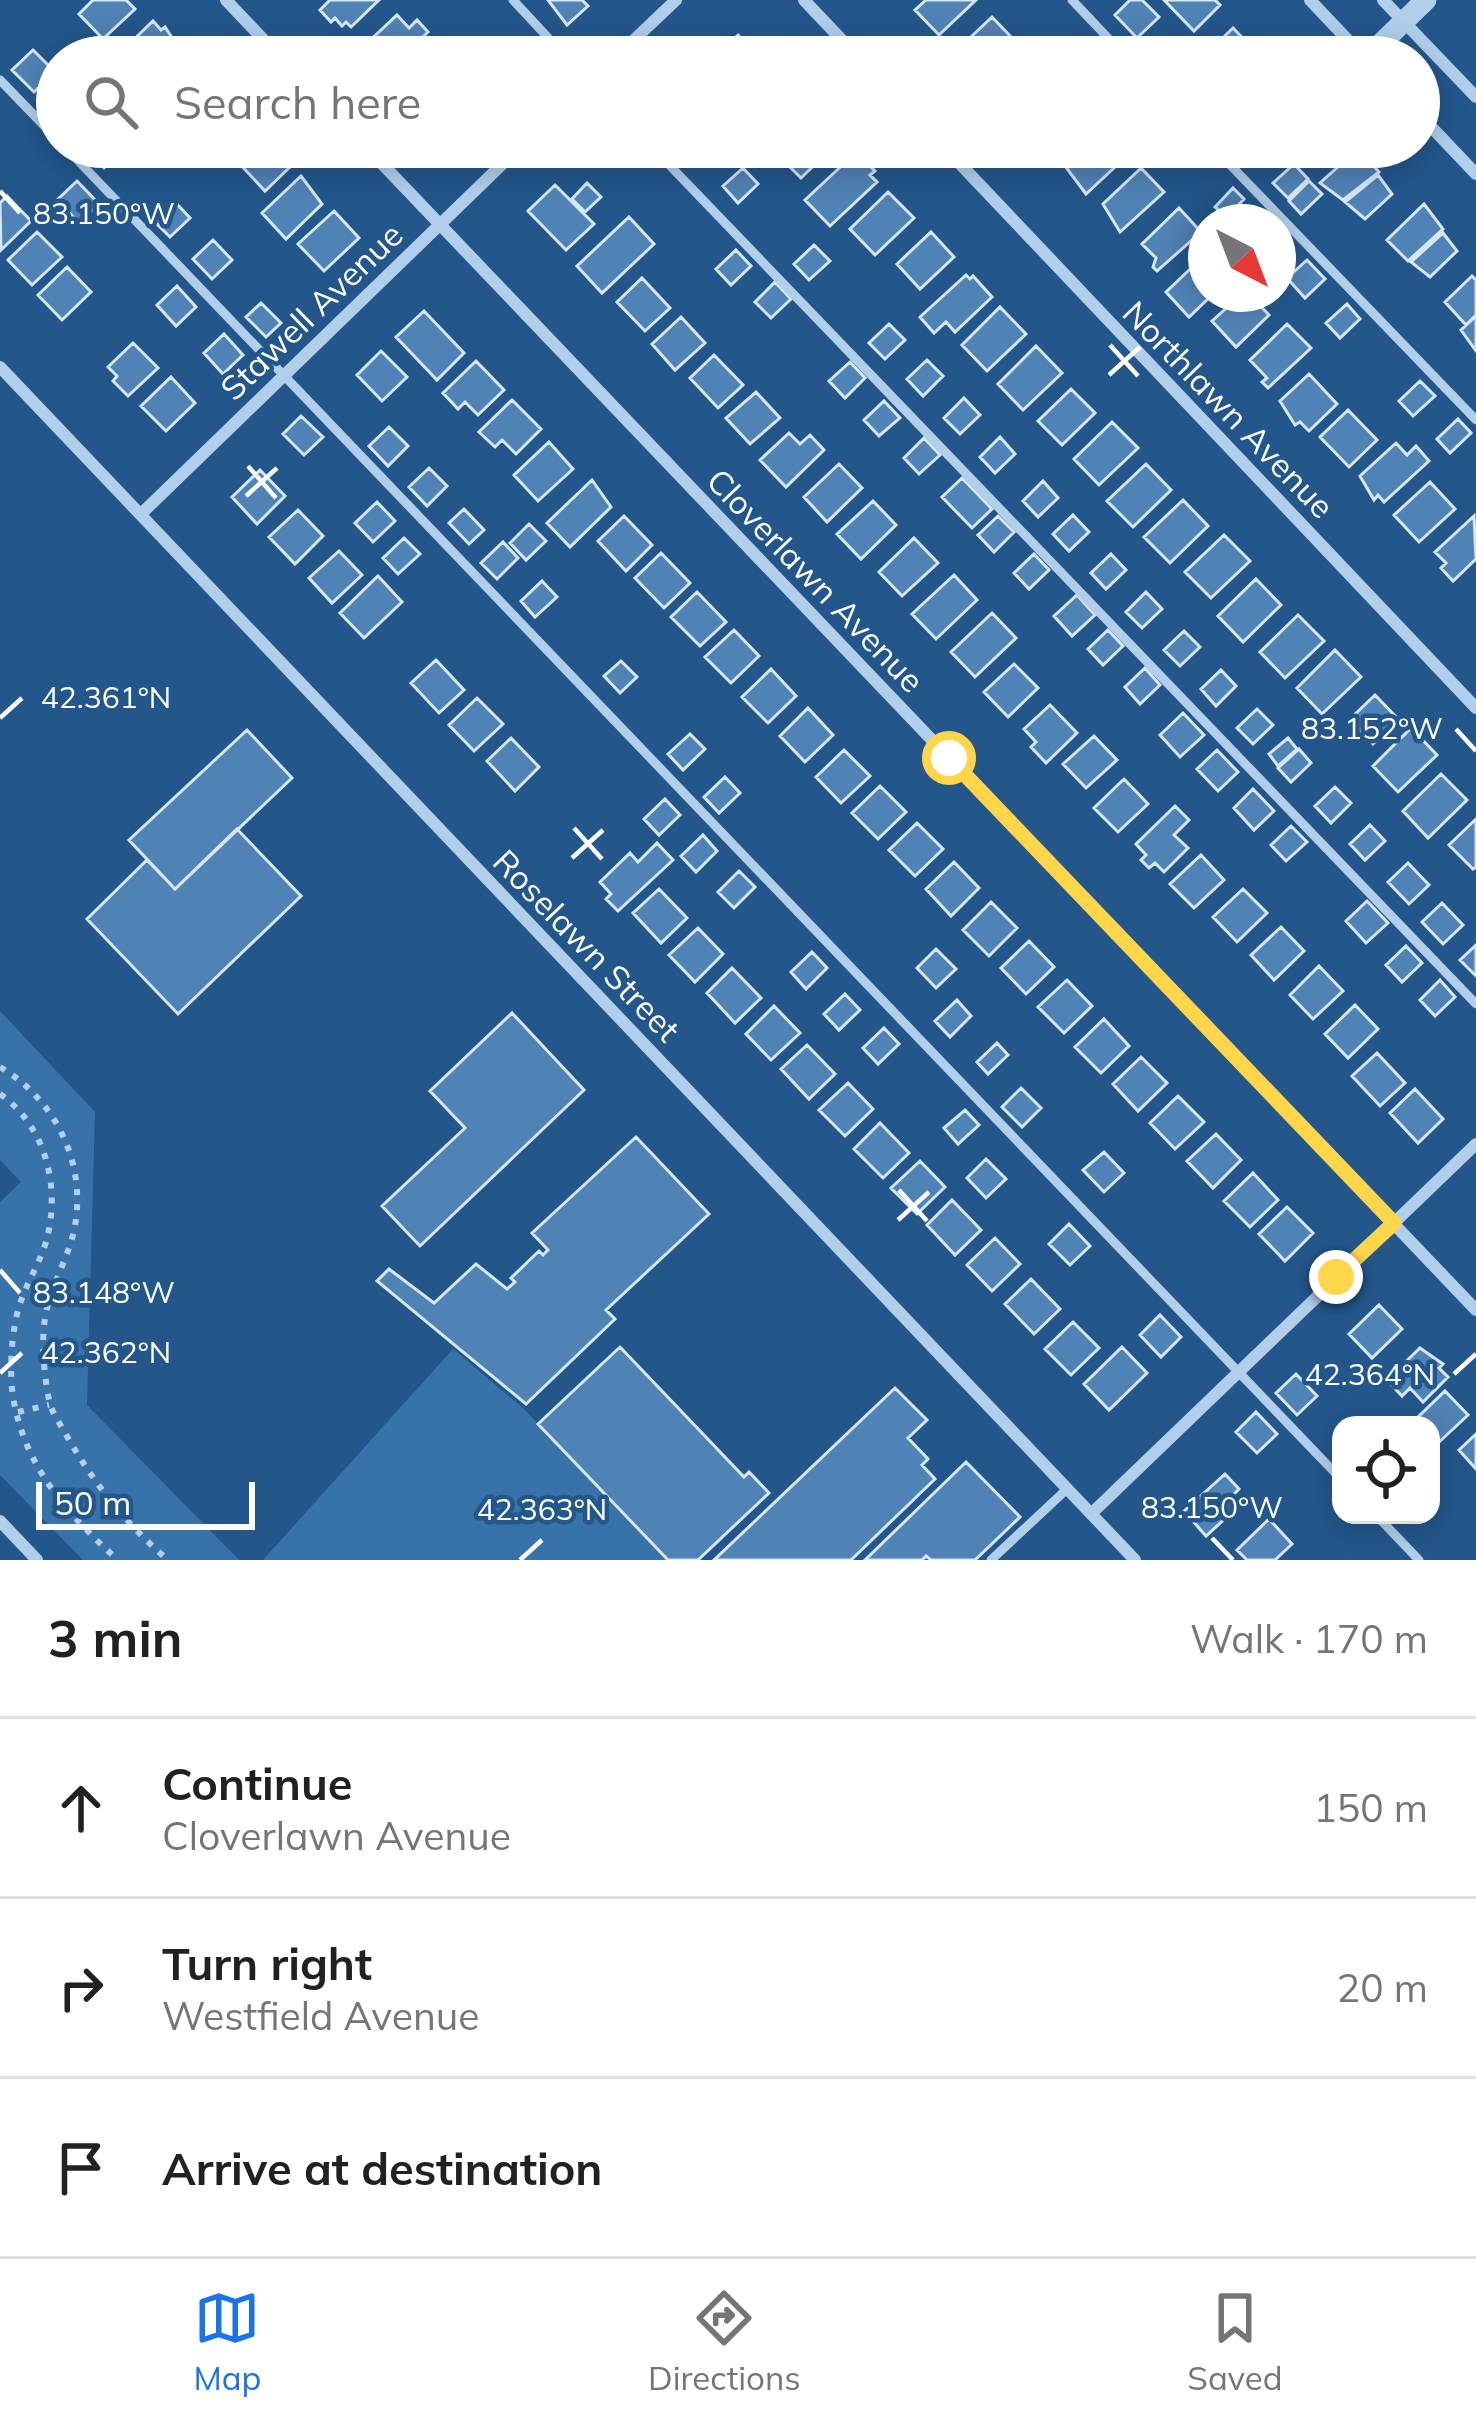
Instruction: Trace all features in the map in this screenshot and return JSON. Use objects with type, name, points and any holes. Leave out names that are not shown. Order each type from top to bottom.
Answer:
[{"type":"street","points":[[226,0],[260,36]]},
{"type":"street","points":[[638,36],[676,0]]},
{"type":"street","points":[[804,0],[838,36]]},
{"type":"street","points":[[1310,0],[1345,36]]},
{"type":"street","points":[[1383,0],[1417,36]]},
{"type":"street","points":[[1389,36],[1426,0]]},
{"type":"street","points":[[1440,60],[1476,97]]},
{"type":"street","points":[[1440,136],[1476,174]]},
{"type":"street","name":"Cloverlawn Avenue","points":[[386,168],[1476,1310]]},
{"type":"street","name":"Stawell Avenue","points":[[141,514],[498,168]]},
{"type":"street","name":"Northlawn Avenue","points":[[964,168],[1476,708]]},
{"type":"street","name":"Roselawn Street","points":[[0,368],[1128,1558]]},
{"type":"street","points":[[1091,1514],[1476,1144]]},
{"type":"street","points":[[0,1521],[38,1560]]},
{"type":"lane","points":[[513,0],[546,36]]},
{"type":"lane","points":[[1072,0],[1106,36]]},
{"type":"lane","points":[[0,80],[36,117]]},
{"type":"lane","points":[[84,168],[1332,1470]]},
{"type":"lane","points":[[672,168],[1476,1004]]},
{"type":"lane","points":[[1233,168],[1476,420]]},
{"type":"lane","points":[[991,1560],[1067,1489]]},
{"type":"lane","points":[[1385,1524],[1419,1560]]},
{"type":"path","points":[[0,1067],[22,1080],[53,1113],[77,1186],[74,1235],[44,1320],[50,1405],[91,1478],[137,1533],[168,1560]]},
{"type":"path","points":[[0,1094],[24,1116],[37,1137],[53,1197],[46,1245],[16,1319],[12,1396],[16,1413],[51,1489],[118,1560]]},
{"type":"path","points":[[16,1413],[50,1405]]},
{"type":"shaded area","points":[[0,1011],[95,1112],[87,1405],[239,1560],[83,1560],[0,1475],[0,1202],[21,1182],[0,1160]]},
{"type":"shaded area","points":[[453,1349],[524,1409],[666,1560],[263,1560]]},
{"type":"building","points":[[93,0],[126,0],[135,9],[106,36],[100,36],[79,14]]},
{"type":"building","points":[[330,0],[379,0],[351,27],[335,18],[331,22],[320,10]]},
{"type":"building","points":[[548,0],[582,0],[588,6],[567,25]]},
{"type":"building","points":[[926,0],[976,0],[939,35],[915,10]]},
{"type":"building","points":[[1130,0],[1142,0],[1159,17],[1135,36],[1115,15]]},
{"type":"building","points":[[1164,0],[1215,0],[1220,5],[1194,31]]},
{"type":"building","points":[[397,15],[409,28],[417,20],[428,32],[424,36],[375,36]]},
{"type":"building","points":[[992,17],[1010,36],[972,36]]},
{"type":"building","points":[[153,21],[171,36],[138,36]]},
{"type":"building","points":[[33,50],[36,90],[34,92],[12,70]]},
{"type":"building","points":[[244,168],[289,168],[265,191]]},
{"type":"building","points":[[743,168],[758,184],[738,203],[723,186]]},
{"type":"building","points":[[791,168],[811,168],[801,178]]},
{"type":"building","points":[[839,168],[875,171],[870,175],[877,182],[830,226],[805,200]]},
{"type":"building","points":[[1066,168],[1114,168],[1086,194]]},
{"type":"building","points":[[1141,168],[1164,192],[1120,232],[1103,204]]},
{"type":"building","points":[[1290,168],[1298,168],[1308,179],[1288,198],[1273,183]]},
{"type":"building","points":[[1337,168],[1375,168],[1379,172],[1343,200],[1320,183]]},
{"type":"building","points":[[1378,175],[1392,194],[1365,219],[1345,202]]},
{"type":"building","points":[[301,176],[322,204],[286,239],[262,213]]},
{"type":"building","points":[[77,181],[99,204],[79,223],[57,200]]},
{"type":"building","points":[[1309,181],[1322,194],[1301,214],[1289,201]]},
{"type":"building","points":[[587,183],[601,197],[585,212],[572,199]]},
{"type":"building","points":[[555,185],[594,224],[566,250],[528,211]]},
{"type":"building","points":[[1233,188],[1244,199],[1239,204],[1218,204]]},
{"type":"building","points":[[888,192],[914,218],[875,255],[850,229]]},
{"type":"building","points":[[7,196],[31,221],[1,250],[0,203]]},
{"type":"building","points":[[176,203],[190,218],[170,237],[155,222]]},
{"type":"building","points":[[1424,204],[1443,229],[1408,261],[1387,240]]},
{"type":"building","points":[[1179,208],[1188,218],[1188,244],[1157,271],[1153,267],[1156,258],[1142,244]]},
{"type":"building","points":[[334,211],[359,238],[324,271],[298,244]]},
{"type":"building","points":[[629,217],[654,244],[602,293],[577,266]]},
{"type":"building","points":[[37,232],[62,257],[32,285],[8,260]]},
{"type":"building","points":[[931,232],[954,257],[920,289],[897,264]]},
{"type":"building","points":[[1443,233],[1457,251],[1430,277],[1411,262]]},
{"type":"building","points":[[213,240],[232,260],[212,279],[193,259]]},
{"type":"building","points":[[814,245],[830,261],[809,280],[794,264]]},
{"type":"building","points":[[736,250],[751,266],[731,285],[716,269]]},
{"type":"building","points":[[1307,260],[1325,279],[1305,298],[1296,288],[1296,270]]},
{"type":"building","points":[[67,267],[91,292],[62,320],[38,295]]},
{"type":"building","points":[[1188,271],[1188,312],[1194,312],[1189,317],[1166,292]]},
{"type":"building","points":[[966,275],[973,276],[992,297],[955,332],[946,322],[934,333],[920,317]]},
{"type":"building","points":[[1472,276],[1476,315],[1466,325],[1445,302]]},
{"type":"building","points":[[642,278],[670,308],[645,331],[617,302]]},
{"type":"building","points":[[775,282],[791,299],[771,318],[755,302]]},
{"type":"building","points":[[177,286],[196,307],[176,326],[157,305]]},
{"type":"building","points":[[261,303],[281,323],[266,337],[246,317]]},
{"type":"building","points":[[1347,304],[1360,319],[1340,338],[1326,323]]},
{"type":"building","points":[[1000,307],[1026,334],[987,371],[962,345]]},
{"type":"building","points":[[424,311],[464,353],[437,380],[396,337]]},
{"type":"building","points":[[1222,312],[1269,315],[1236,347],[1212,321]]},
{"type":"building","points":[[1476,316],[1476,351],[1461,330]]},
{"type":"building","points":[[681,317],[705,343],[675,370],[652,344]]},
{"type":"building","points":[[889,324],[905,340],[885,359],[869,343]]},
{"type":"building","points":[[1287,324],[1311,348],[1268,388],[1262,382],[1267,378],[1250,360]]},
{"type":"building","points":[[224,334],[243,355],[223,374],[204,353]]},
{"type":"building","points":[[133,343],[158,368],[128,396],[113,381],[117,376],[108,367]]},
{"type":"building","points":[[1036,346],[1062,373],[1023,410],[998,384]]},
{"type":"building","points":[[381,351],[407,377],[382,401],[357,375]]},
{"type":"building","points":[[714,355],[743,385],[718,408],[690,378]]},
{"type":"building","points":[[927,360],[943,376],[923,396],[907,379]]},
{"type":"building","points":[[476,361],[504,390],[478,415],[465,402],[458,409],[443,393]]},
{"type":"building","points":[[850,362],[865,378],[845,398],[829,381]]},
{"type":"building","points":[[1309,374],[1337,404],[1309,431],[1300,422],[1295,425],[1280,401]]},
{"type":"building","points":[[171,377],[195,403],[166,431],[141,406]]},
{"type":"building","points":[[1420,381],[1435,396],[1413,416],[1399,401]]},
{"type":"building","points":[[1071,389],[1095,413],[1062,445],[1038,421]]},
{"type":"building","points":[[756,392],[780,418],[750,444],[726,418]]},
{"type":"building","points":[[964,398],[980,415],[960,434],[944,418]]},
{"type":"building","points":[[512,400],[541,429],[516,454],[502,440],[495,447],[479,432]]},
{"type":"building","points":[[884,401],[900,418],[879,436],[864,420]]},
{"type":"building","points":[[1348,410],[1377,440],[1349,467],[1320,437]]},
{"type":"building","points":[[301,416],[323,437],[304,455],[283,434]]},
{"type":"building","points":[[1458,419],[1471,433],[1450,453],[1437,439]]},
{"type":"building","points":[[1112,422],[1138,448],[1099,485],[1074,459]]},
{"type":"building","points":[[389,427],[408,446],[388,466],[369,446]]},
{"type":"building","points":[[789,433],[800,444],[810,435],[824,450],[786,487],[760,460]]},
{"type":"building","points":[[1000,437],[1015,454],[995,473],[980,457]]},
{"type":"building","points":[[924,438],[940,455],[919,474],[904,458]]},
{"type":"building","points":[[549,442],[573,469],[538,501],[514,475]]},
{"type":"building","points":[[1396,443],[1407,455],[1416,446],[1429,461],[1384,502],[1378,495],[1374,500],[1360,476]]},
{"type":"building","points":[[839,464],[862,488],[827,522],[804,497]]},
{"type":"building","points":[[1146,464],[1171,490],[1133,527],[1107,501]]},
{"type":"building","points":[[429,468],[447,486],[427,506],[409,487]]},
{"type":"building","points":[[260,470],[285,496],[257,524],[232,497]]},
{"type":"building","points":[[962,478],[992,509],[972,528],[942,497]]},
{"type":"building","points":[[592,480],[611,507],[570,547],[547,523]]},
{"type":"building","points":[[1043,481],[1058,498],[1038,517],[1023,501]]},
{"type":"building","points":[[1430,482],[1455,509],[1419,542],[1394,515]]},
{"type":"building","points":[[1183,500],[1208,526],[1170,563],[1144,537]]},
{"type":"building","points":[[873,501],[896,525],[861,559],[837,534]]},
{"type":"building","points":[[377,502],[395,521],[373,542],[355,523]]},
{"type":"building","points":[[464,509],[484,530],[469,544],[449,523]]},
{"type":"building","points":[[298,510],[323,536],[295,564],[269,537]]},
{"type":"building","points":[[1073,515],[1089,532],[1069,551],[1053,534]]},
{"type":"building","points":[[624,516],[652,545],[626,571],[598,541]]},
{"type":"building","points":[[998,516],[1014,532],[994,552],[978,535]]},
{"type":"building","points":[[1474,516],[1476,559],[1453,581],[1435,552]]},
{"type":"building","points":[[529,524],[546,541],[526,560],[510,543]]},
{"type":"building","points":[[1224,535],[1250,561],[1211,598],[1185,572]]},
{"type":"building","points":[[404,538],[420,554],[398,574],[383,558]]},
{"type":"building","points":[[914,538],[938,563],[902,596],[879,572]]},
{"type":"building","points":[[503,542],[518,558],[497,579],[481,563]]},
{"type":"building","points":[[339,551],[362,575],[332,603],[309,578]]},
{"type":"building","points":[[661,553],[690,583],[664,608],[635,578]]},
{"type":"building","points":[[1034,554],[1049,570],[1029,589],[1014,573]]},
{"type":"building","points":[[1111,554],[1126,570],[1106,589],[1091,573]]},
{"type":"building","points":[[954,575],[977,600],[936,639],[912,614]]},
{"type":"building","points":[[378,576],[402,602],[364,638],[340,613]]},
{"type":"building","points":[[1256,579],[1281,605],[1243,642],[1218,616]]},
{"type":"building","points":[[542,581],[557,597],[535,617],[521,601]]},
{"type":"building","points":[[697,592],[726,622],[700,646],[671,617]]},
{"type":"building","points":[[1146,592],[1162,609],[1142,628],[1126,612]]},
{"type":"building","points":[[1077,595],[1095,615],[1072,636],[1054,616]]},
{"type":"building","points":[[992,613],[1016,638],[975,677],[951,652]]},
{"type":"building","points":[[1298,615],[1324,641],[1285,678],[1260,652]]},
{"type":"building","points":[[734,630],[759,656],[731,683],[705,657]]},
{"type":"building","points":[[1108,630],[1123,646],[1103,665],[1088,649]]},
{"type":"building","points":[[1184,631],[1200,647],[1180,666],[1164,650]]},
{"type":"building","points":[[1335,650],[1361,677],[1322,714],[1297,688]]},
{"type":"building","points":[[436,660],[464,690],[439,713],[411,683]]},
{"type":"building","points":[[621,661],[637,677],[620,693],[604,676]]},
{"type":"building","points":[[1014,664],[1038,688],[1008,717],[984,692]]},
{"type":"building","points":[[1145,668],[1160,685],[1140,704],[1125,687]]},
{"type":"building","points":[[771,669],[796,696],[768,723],[742,697]]},
{"type":"building","points":[[1221,670],[1236,686],[1216,706],[1201,689]]},
{"type":"building","points":[[1375,695],[1399,720],[1373,744],[1350,719]]},
{"type":"building","points":[[477,698],[503,724],[474,751],[449,725]]},
{"type":"building","points":[[1050,705],[1077,733],[1046,763],[1031,747],[1036,742],[1024,729]]},
{"type":"building","points":[[808,708],[833,735],[805,762],[780,736]]},
{"type":"building","points":[[1257,709],[1273,725],[1253,744],[1237,728]]},
{"type":"building","points":[[1183,713],[1204,735],[1180,757],[1160,735]]},
{"type":"building","points":[[1411,728],[1437,755],[1398,792],[1373,766]]},
{"type":"building","points":[[247,730],[292,778],[175,889],[129,840]]},
{"type":"building","points":[[690,734],[705,749],[683,770],[668,754]]},
{"type":"building","points":[[1094,736],[1117,760],[1086,788],[1063,764]]},
{"type":"building","points":[[511,738],[539,767],[515,791],[487,761]]},
{"type":"building","points":[[1288,738],[1297,749],[1278,766],[1269,754]]},
{"type":"building","points":[[1299,749],[1311,763],[1291,782],[1278,768]]},
{"type":"building","points":[[844,750],[870,776],[841,803],[816,777]]},
{"type":"building","points":[[1217,750],[1238,772],[1218,791],[1197,769]]},
{"type":"building","points":[[1441,774],[1467,800],[1428,838],[1403,811]]},
{"type":"building","points":[[725,777],[740,793],[719,813],[704,797]]},
{"type":"building","points":[[1124,779],[1148,804],[1118,832],[1094,808]]},
{"type":"building","points":[[880,786],[906,812],[878,839],[852,813]]},
{"type":"building","points":[[1335,787],[1351,803],[1331,823],[1315,806]]},
{"type":"building","points":[[1253,789],[1274,811],[1254,830],[1234,808]]},
{"type":"building","points":[[665,799],[680,815],[659,835],[644,819]]},
{"type":"building","points":[[1175,806],[1189,820],[1174,835],[1188,848],[1164,872],[1155,863],[1149,868],[1136,844]]},
{"type":"building","points":[[1476,819],[1476,867],[1473,869],[1449,845]]},
{"type":"building","points":[[917,823],[943,849],[915,876],[889,850]]},
{"type":"building","points":[[1370,825],[1385,841],[1365,860],[1350,844]]},
{"type":"building","points":[[1291,826],[1307,842],[1286,861],[1271,845]]},
{"type":"building","points":[[237,829],[301,896],[178,1014],[87,919],[147,860],[175,889]]},
{"type":"building","points":[[703,835],[717,851],[696,872],[681,856]]},
{"type":"building","points":[[657,843],[673,860],[618,911],[606,899],[611,894],[600,882],[630,853],[638,862]]},
{"type":"building","points":[[1201,855],[1224,880],[1194,908],[1170,884]]},
{"type":"building","points":[[954,862],[979,888],[951,916],[926,889]]},
{"type":"building","points":[[1408,863],[1429,885],[1409,904],[1388,882]]},
{"type":"building","points":[[739,871],[755,887],[734,908],[718,892]]},
{"type":"building","points":[[659,889],[687,918],[661,943],[633,913]]},
{"type":"building","points":[[1243,889],[1267,913],[1237,942],[1213,917]]},
{"type":"building","points":[[1367,901],[1388,923],[1366,943],[1346,921]]},
{"type":"building","points":[[991,902],[1017,928],[989,956],[963,930]]},
{"type":"building","points":[[1442,903],[1463,925],[1443,944],[1422,922]]},
{"type":"building","points":[[1281,927],[1304,951],[1274,980],[1251,955]]},
{"type":"building","points":[[698,928],[723,954],[695,982],[669,955]]},
{"type":"building","points":[[1029,941],[1054,967],[1026,994],[1001,968]]},
{"type":"building","points":[[1476,945],[1476,976],[1460,960]]},
{"type":"building","points":[[1406,946],[1422,963],[1402,982],[1386,965]]},
{"type":"building","points":[[936,949],[956,969],[936,988],[917,968]]},
{"type":"building","points":[[812,952],[827,968],[806,989],[791,972]]},
{"type":"building","points":[[1319,966],[1343,991],[1313,1019],[1290,995]]},
{"type":"building","points":[[732,968],[761,998],[735,1023],[707,993]]},
{"type":"building","points":[[1067,980],[1092,1006],[1064,1033],[1038,1007]]},
{"type":"building","points":[[1440,980],[1455,997],[1435,1016],[1420,1000]]},
{"type":"building","points":[[845,994],[860,1010],[839,1030],[824,1014]]},
{"type":"building","points":[[957,1000],[971,1016],[950,1037],[935,1021]]},
{"type":"building","points":[[1355,1005],[1378,1029],[1348,1058],[1325,1034]]},
{"type":"building","points":[[774,1006],[800,1033],[771,1060],[746,1034]]},
{"type":"building","points":[[512,1013],[584,1090],[420,1246],[382,1206],[465,1128],[430,1091]]},
{"type":"building","points":[[1104,1019],[1129,1046],[1101,1073],[1075,1047]]},
{"type":"building","points":[[884,1028],[899,1044],[878,1064],[863,1048]]},
{"type":"building","points":[[997,1043],[1008,1055],[988,1074],[977,1062]]},
{"type":"building","points":[[807,1045],[835,1074],[809,1099],[781,1069]]},
{"type":"building","points":[[1377,1053],[1405,1083],[1380,1106],[1352,1076]]},
{"type":"building","points":[[1141,1057],[1167,1083],[1138,1111],[1113,1084]]},
{"type":"building","points":[[848,1083],[873,1109],[845,1136],[819,1110]]},
{"type":"building","points":[[1021,1088],[1041,1108],[1022,1127],[1002,1107]]},
{"type":"building","points":[[1415,1089],[1443,1119],[1418,1143],[1390,1113]]},
{"type":"building","points":[[1178,1096],[1204,1122],[1175,1149],[1150,1123]]},
{"type":"building","points":[[965,1110],[979,1125],[958,1144],[944,1128]]},
{"type":"building","points":[[880,1123],[909,1153],[883,1178],[854,1149]]},
{"type":"building","points":[[1216,1134],[1241,1160],[1213,1188],[1187,1161]]},
{"type":"building","points":[[636,1137],[709,1214],[606,1310],[615,1319],[526,1404],[377,1281],[389,1269],[434,1303],[476,1264],[507,1289],[515,1282],[511,1278],[539,1251],[543,1255],[548,1250],[532,1233]]},
{"type":"building","points":[[1104,1152],[1124,1173],[1104,1192],[1083,1170]]},
{"type":"building","points":[[986,1159],[1006,1179],[986,1198],[967,1178]]},
{"type":"building","points":[[920,1161],[945,1187],[917,1214],[891,1188]]},
{"type":"building","points":[[1253,1173],[1278,1200],[1250,1227],[1224,1201]]},
{"type":"building","points":[[952,1200],[981,1230],[955,1255],[927,1225]]},
{"type":"building","points":[[1287,1207],[1313,1233],[1285,1261],[1259,1234]]},
{"type":"building","points":[[1069,1224],[1090,1246],[1070,1265],[1049,1244]]},
{"type":"building","points":[[995,1238],[1020,1264],[992,1291],[967,1265]]},
{"type":"building","points":[[1031,1279],[1060,1309],[1034,1334],[1005,1304]]},
{"type":"building","points":[[1379,1305],[1402,1329],[1372,1358],[1349,1334]]},
{"type":"building","points":[[1160,1315],[1181,1337],[1161,1357],[1140,1335]]},
{"type":"building","points":[[1073,1322],[1099,1348],[1071,1375],[1045,1349]]},
{"type":"building","points":[[620,1347],[744,1477],[749,1472],[769,1493],[698,1560],[668,1560],[538,1424]]},
{"type":"building","points":[[1122,1347],[1147,1373],[1109,1410],[1084,1384]]},
{"type":"building","points":[[1420,1348],[1443,1364],[1439,1368],[1448,1377],[1423,1402],[1410,1388],[1402,1396],[1387,1380]]},
{"type":"building","points":[[1296,1374],[1317,1396],[1297,1415],[1276,1393]]},
{"type":"building","points":[[895,1388],[927,1420],[908,1438],[928,1459],[922,1465],[935,1479],[851,1560],[714,1560]]},
{"type":"building","points":[[1445,1391],[1468,1415],[1440,1441],[1440,1416],[1419,1416]]},
{"type":"building","points":[[1256,1412],[1277,1434],[1257,1453],[1236,1432]]},
{"type":"building","points":[[1476,1434],[1476,1469],[1459,1450]]},
{"type":"building","points":[[966,1462],[1020,1517],[975,1560],[926,1556],[922,1560],[865,1560]]},
{"type":"building","points":[[1225,1474],[1239,1489],[1232,1496],[1240,1505],[1206,1536],[1184,1511]]},
{"type":"building","points":[[1269,1519],[1292,1544],[1275,1560],[1247,1560],[1237,1550]]},
{"type":"route","points":[[949,758],[1394,1223],[1336,1277]]}]
